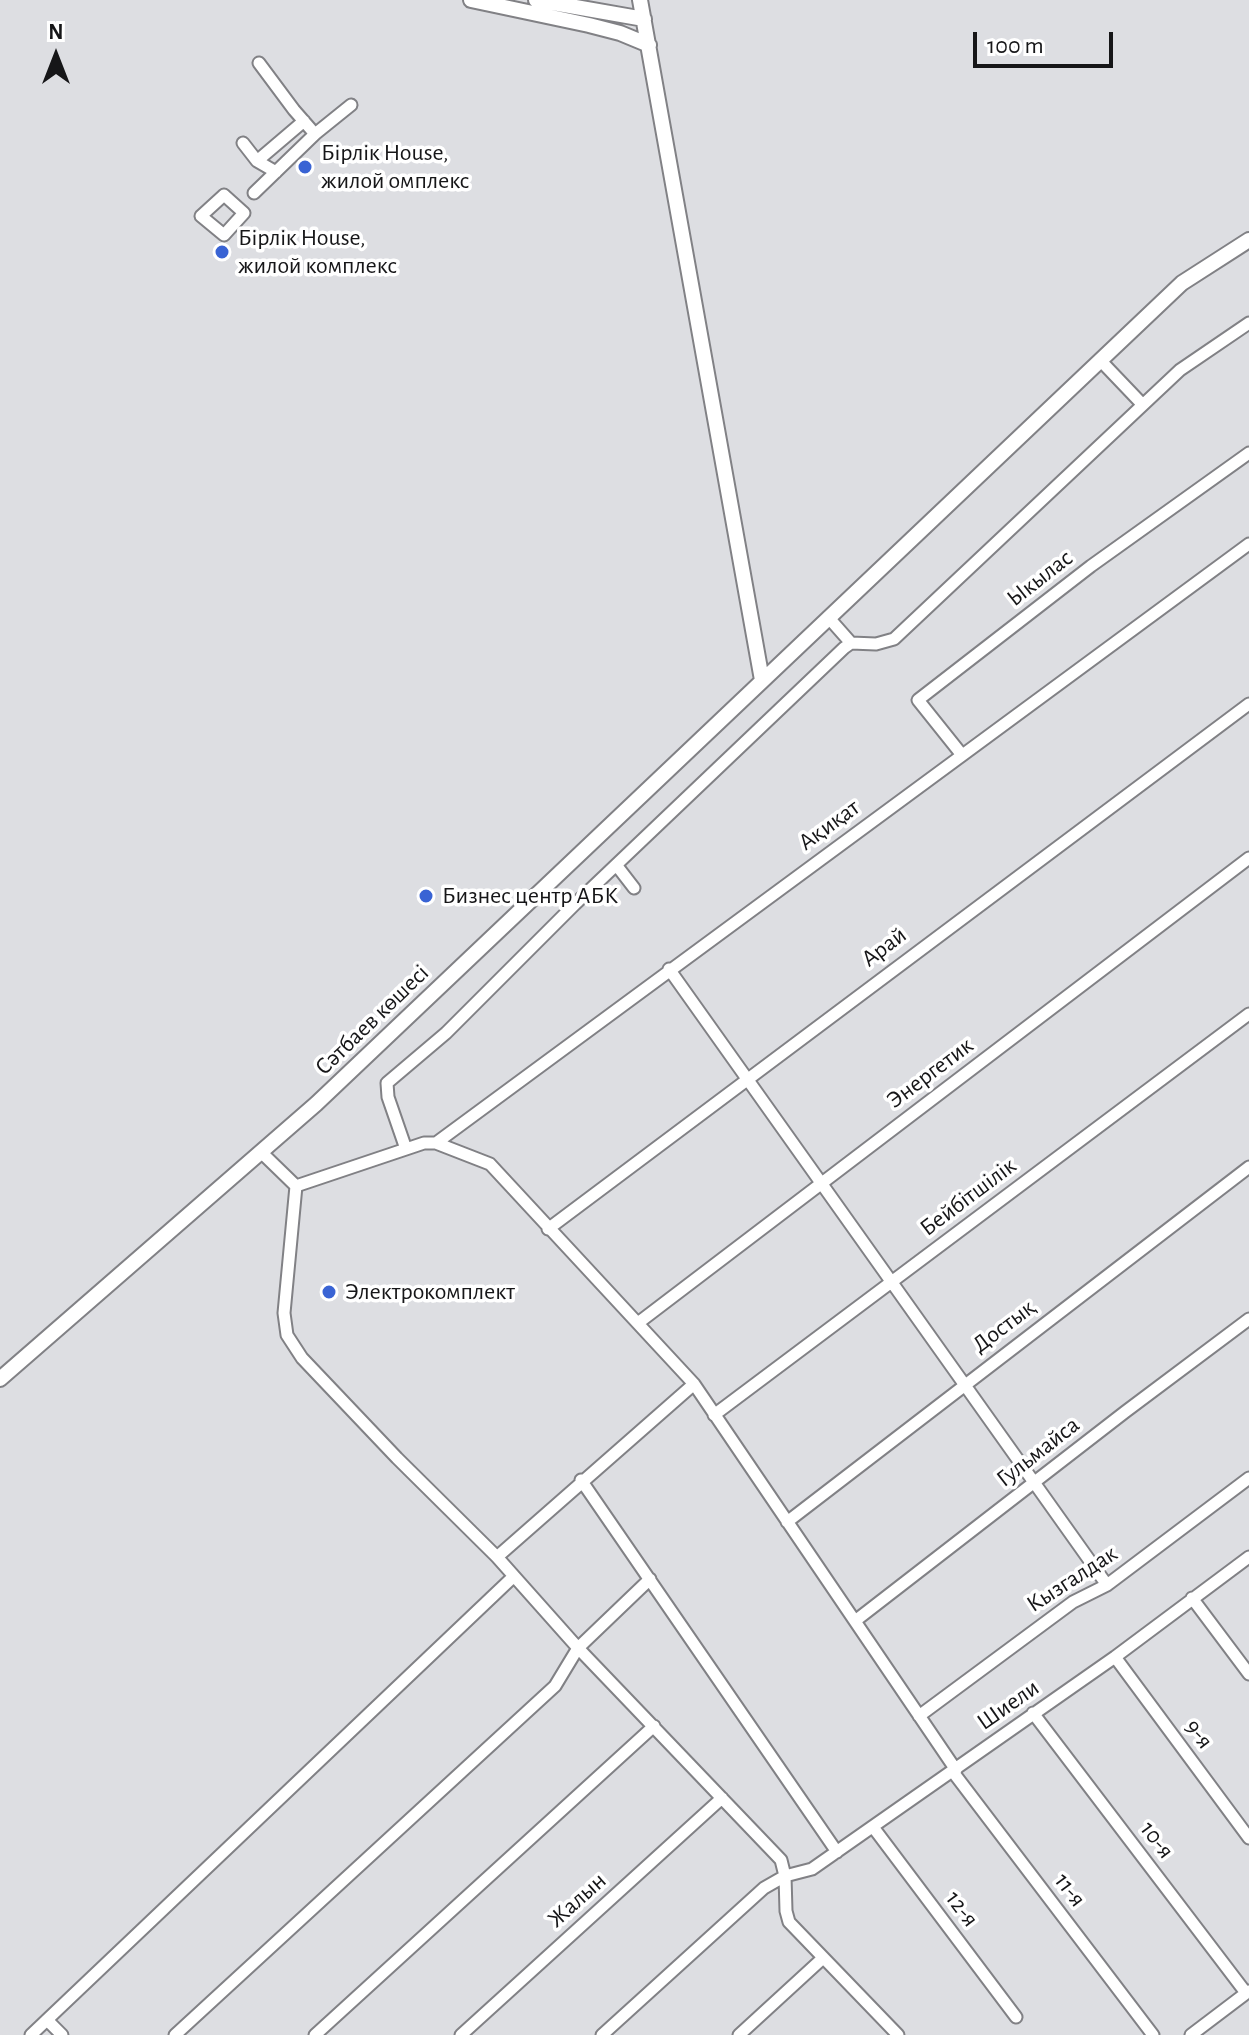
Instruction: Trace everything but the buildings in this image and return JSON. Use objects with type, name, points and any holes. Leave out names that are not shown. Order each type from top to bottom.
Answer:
[{"type":"main road","points":[[471,0],[589,25],[649,45]]},
{"type":"main road","points":[[536,0],[644,19]]},
{"type":"main road","points":[[640,0],[762,680]]},
{"type":"main road","name":"Сәтбаев көшесі","points":[[0,1379],[316,1104],[1182,283],[1249,240]]},
{"type":"street","points":[[259,63],[315,134]]},
{"type":"street","points":[[254,193],[315,134],[351,105]]},
{"type":"street","points":[[257,161],[304,121]]},
{"type":"street","points":[[243,143],[257,161],[276,172]]},
{"type":"street","points":[[406,1149],[388,1097],[387,1083],[446,1033],[575,904],[851,643],[876,644],[894,639],[1180,370],[1249,323]]},
{"type":"street","points":[[1100,360],[1142,404]]},
{"type":"street","name":"Ыкылас","points":[[962,755],[918,700],[1091,566],[1249,453]]},
{"type":"street","name":"Ақиқат","points":[[436,1143],[1249,544]]},
{"type":"street","points":[[828,617],[851,643]]},
{"type":"street","name":"Арай","points":[[548,1229],[744,1079],[1249,704]]},
{"type":"street","name":"Энергетик","points":[[638,1323],[1249,858]]},
{"type":"street","points":[[617,866],[634,888]]},
{"type":"street","points":[[669,969],[744,1079],[1107,1585]]},
{"type":"street","name":"Бейбітшілік","points":[[714,1415],[1249,1014]]},
{"type":"street","points":[[296,1186],[424,1143],[436,1143]]},
{"type":"street","name":"11-я","points":[[436,1143],[490,1164],[694,1384],[954,1771],[1153,2035]]},
{"type":"street","points":[[261,1152],[296,1186]]},
{"type":"street","name":"Достық","points":[[787,1522],[1249,1167]]},
{"type":"street","points":[[296,1186],[284,1313],[287,1335],[302,1358],[497,1557],[578,1648],[781,1860],[789,1922],[894,2033]]},
{"type":"street","name":"Гульмайса","points":[[855,1621],[1249,1319]]},
{"type":"street","points":[[497,1557],[581,1480],[694,1384]]},
{"type":"street","name":"Кызгалдак","points":[[919,1716],[1073,1602],[1107,1585],[1249,1478]]},
{"type":"street","points":[[581,1480],[837,1852]]},
{"type":"street","name":"Шиели","points":[[602,2035],[764,1888],[785,1876],[812,1869],[837,1852],[1115,1657],[1249,1557]]},
{"type":"street","points":[[31,2035],[513,1577]]},
{"type":"street","points":[[175,2035],[555,1686],[578,1648],[650,1579]]},
{"type":"street","points":[[1192,1598],[1249,1674]]},
{"type":"street","name":"9-я","points":[[1115,1657],[1249,1838]]},
{"type":"street","name":"10-я","points":[[1033,1713],[1248,1992]]},
{"type":"street","points":[[315,2035],[654,1726]]},
{"type":"street","name":"Жалын","points":[[461,2035],[722,1798]]},
{"type":"street","name":"12-я","points":[[873,1827],[1016,2017]]},
{"type":"street","points":[[739,2035],[823,1958]]},
{"type":"street","points":[[1191,2035],[1248,1992]]},
{"type":"street","points":[[47,2020],[62,2035]]},
{"type":"place","name":"Бірлік House, жилой омплекс","points":[[305,167]]},
{"type":"place","name":"Бірлік House, жилой комплекс","points":[[222,252]]},
{"type":"place","name":"Бизнес центр АБК","points":[[426,896]]},
{"type":"place","name":"Электрокомплект","points":[[329,1292]]}]
